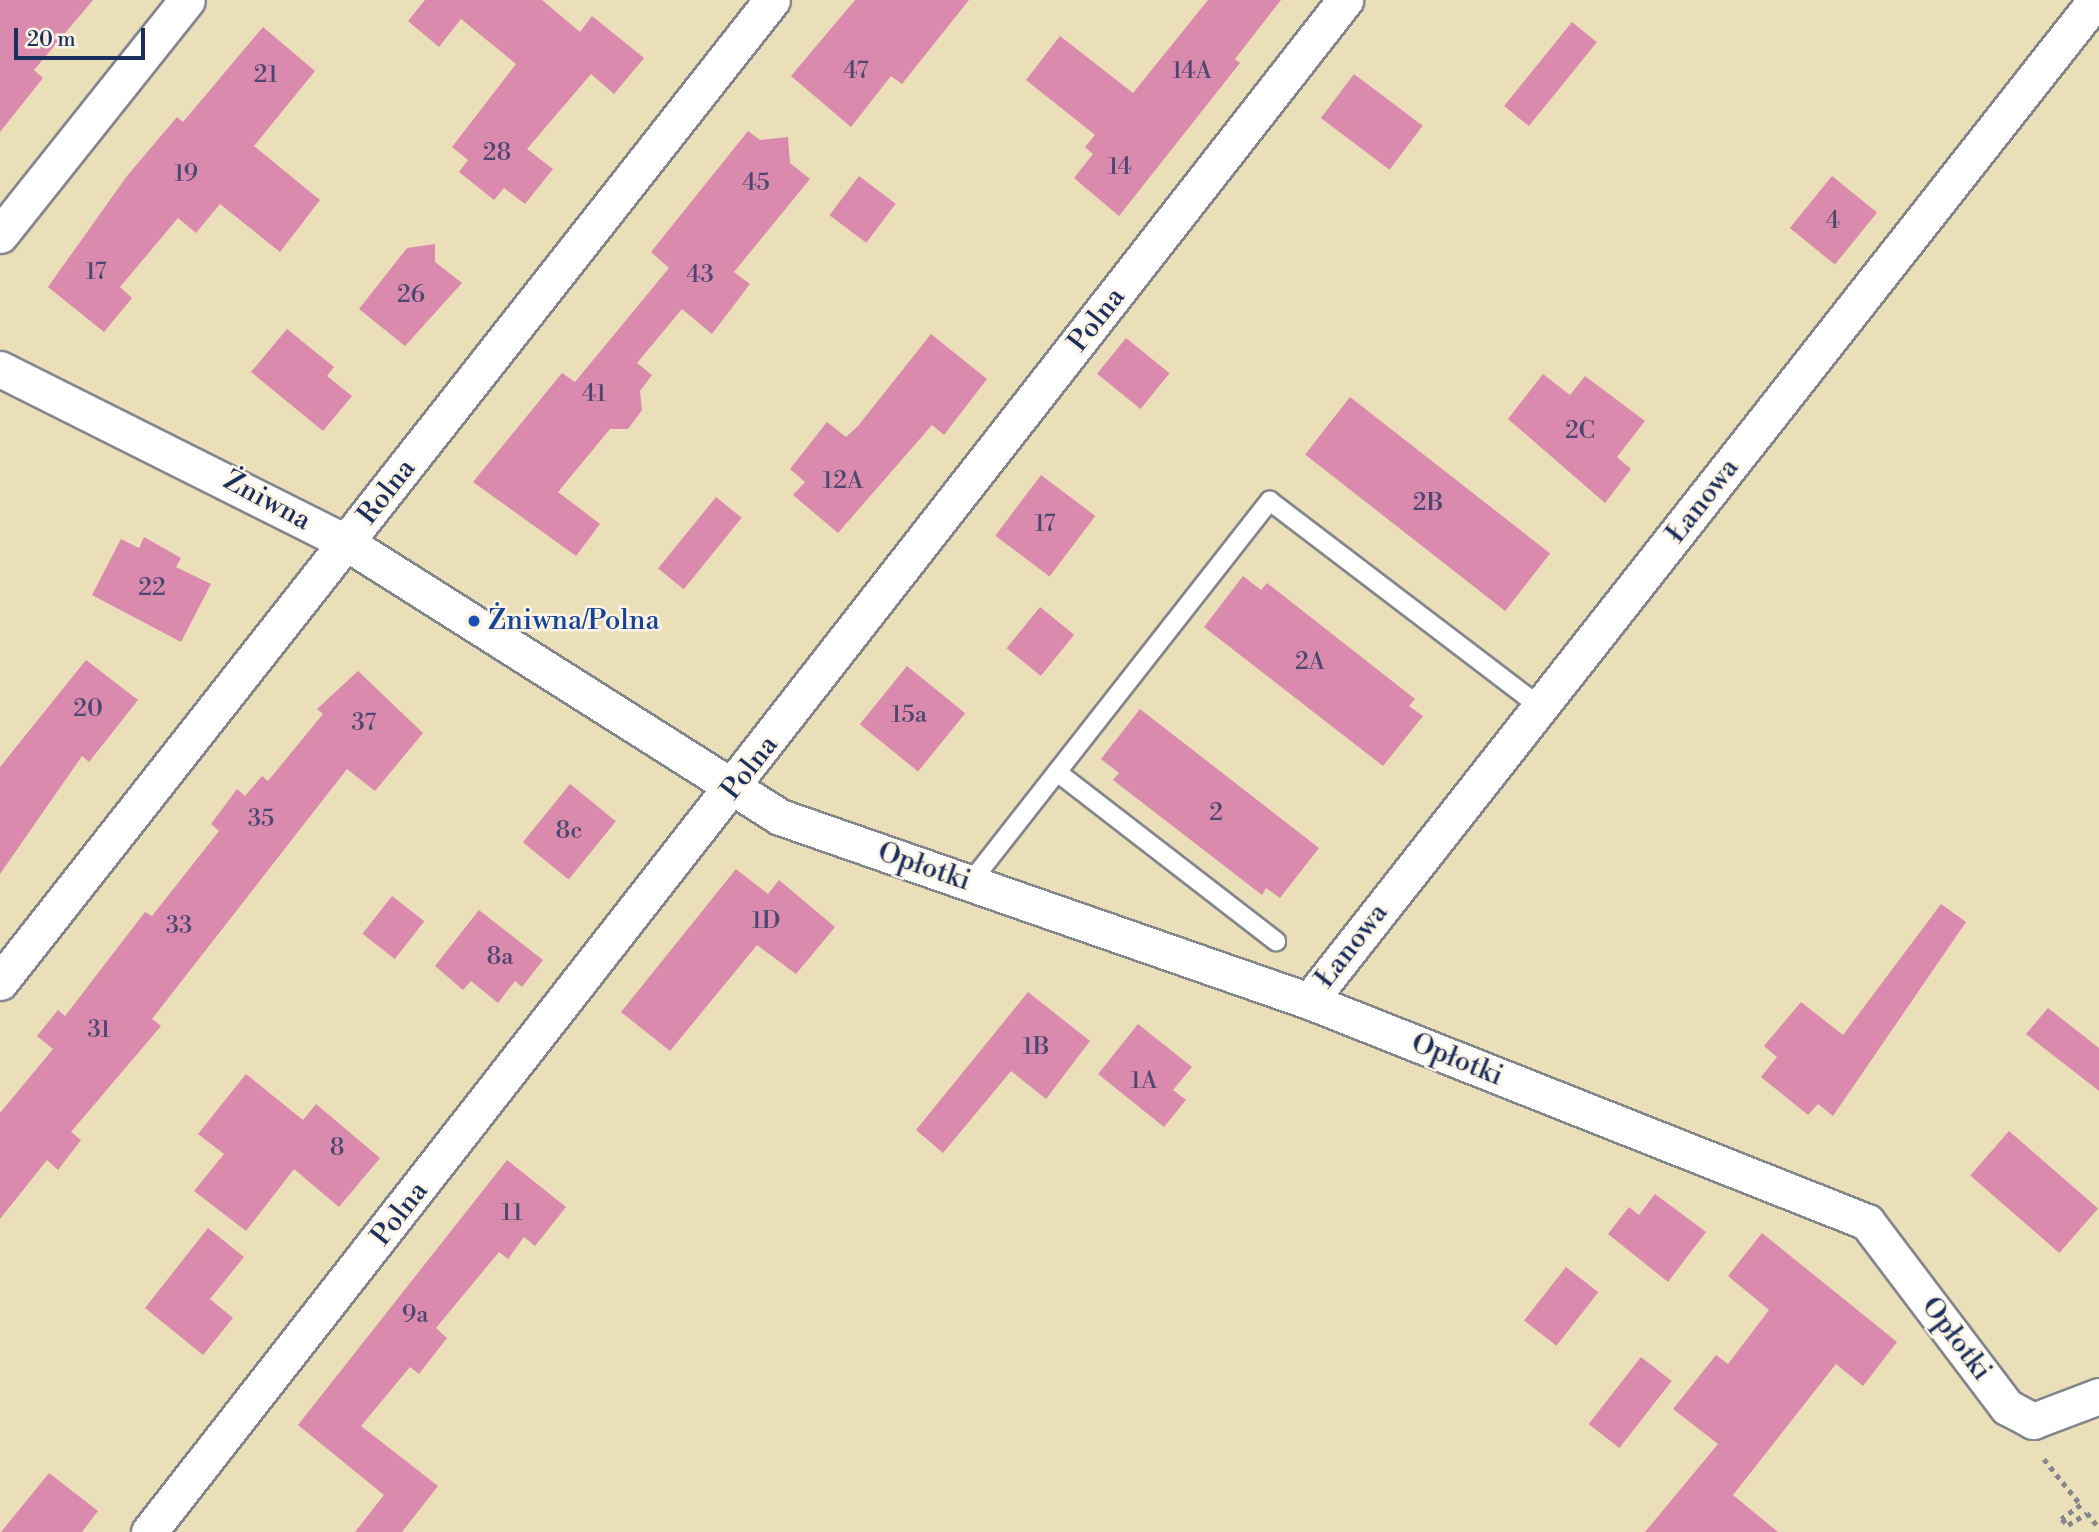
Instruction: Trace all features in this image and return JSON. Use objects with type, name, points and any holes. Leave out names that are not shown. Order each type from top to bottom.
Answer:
[{"type":"street","points":[[0,235],[187,0]]},
{"type":"street","name":"Rolna","points":[[0,982],[772,0]]},
{"type":"street","name":"Polna","points":[[149,1532],[734,789],[1345,0]]},
{"type":"street","name":"Łanowa","points":[[1309,1001],[2096,0]]},
{"type":"street","name":"Żniwna","points":[[0,369],[346,543],[734,789]]},
{"type":"street","name":"Opłotki","points":[[734,789],[780,817],[1309,1001],[1867,1222],[2007,1407],[2033,1421]]},
{"type":"street","points":[[2033,1421],[2099,1396]]},
{"type":"lane","points":[[970,883],[1270,501],[1540,707]]},
{"type":"lane","points":[[1057,772],[1276,941]]},
{"type":"path","points":[[2033,1421],[2042,1457],[2081,1505],[2062,1519],[2068,1525],[2087,1513],[2099,1528]]},
{"type":"building","points":[[0,0],[93,0],[34,70],[43,78],[0,132]]},
{"type":"building","points":[[425,0],[542,0],[580,32],[592,16],[644,58],[614,94],[591,74],[527,149],[553,169],[525,204],[504,188],[494,200],[459,172],[468,160],[452,147],[516,64],[461,19],[439,47],[408,21]]},
{"type":"building","points":[[855,0],[969,0],[902,84],[891,76],[851,127],[791,76]]},
{"type":"building","points":[[1208,0],[1281,0],[1235,59],[1240,63],[1119,216],[1074,178],[1093,154],[1085,147],[1095,135],[1026,80],[1060,36],[1133,93]]},
{"type":"building","points":[[1572,22],[1597,42],[1529,126],[1504,106]]},
{"type":"building","points":[[263,27],[315,71],[254,146],[320,200],[280,252],[220,204],[196,233],[178,218],[120,287],[132,298],[104,332],[48,287],[127,176],[177,117],[183,122]]},
{"type":"building","points":[[1354,74],[1423,126],[1390,170],[1321,118]]},
{"type":"building","points":[[748,131],[760,140],[788,137],[790,163],[810,179],[734,272],[750,284],[712,334],[682,309],[637,363],[652,375],[640,391],[642,410],[628,429],[610,429],[558,492],[600,524],[576,556],[473,482],[562,373],[575,382],[669,268],[651,252]]},
{"type":"building","points":[[859,176],[896,204],[866,243],[830,215]]},
{"type":"building","points":[[1832,176],[1877,213],[1835,265],[1790,228]]},
{"type":"building","points":[[435,244],[435,262],[462,283],[405,346],[359,309],[407,248]]},
{"type":"building","points":[[287,329],[334,367],[327,376],[352,396],[323,431],[251,372]]},
{"type":"building","points":[[931,334],[987,379],[944,435],[932,425],[838,533],[793,495],[805,482],[790,469],[827,422],[846,437],[858,426]]},
{"type":"building","points":[[1126,338],[1170,373],[1141,409],[1097,374]]},
{"type":"building","points":[[1543,374],[1570,395],[1585,376],[1645,421],[1617,457],[1631,469],[1605,503],[1508,419]]},
{"type":"building","points":[[1350,397],[1550,553],[1505,611],[1305,455]]},
{"type":"building","points":[[1041,475],[1095,516],[1050,577],[995,536]]},
{"type":"building","points":[[716,497],[742,518],[684,589],[658,568]]},
{"type":"building","points":[[144,537],[181,558],[176,567],[211,584],[181,642],[92,595],[121,539],[139,548]]},
{"type":"building","points":[[1243,576],[1261,590],[1267,583],[1415,699],[1409,706],[1423,716],[1383,766],[1204,627]]},
{"type":"building","points":[[1040,607],[1074,635],[1041,676],[1007,648]]},
{"type":"building","points":[[86,660],[138,700],[89,762],[82,756],[0,874],[0,767]]},
{"type":"building","points":[[907,666],[965,713],[918,771],[860,724]]},
{"type":"building","points":[[358,671],[423,733],[375,791],[347,769],[152,1019],[161,1026],[71,1132],[81,1140],[58,1170],[47,1160],[0,1219],[0,1113],[53,1049],[37,1036],[58,1010],[65,1016],[145,912],[152,916],[219,831],[211,824],[237,789],[245,796],[262,776],[268,781],[323,714],[317,709]]},
{"type":"building","points":[[1140,709],[1319,848],[1280,898],[1266,888],[1262,895],[1113,780],[1119,773],[1101,759]]},
{"type":"building","points":[[570,784],[616,821],[569,879],[523,842]]},
{"type":"building","points":[[736,869],[768,894],[779,880],[835,927],[796,974],[757,945],[670,1051],[621,1012]]},
{"type":"building","points":[[392,896],[424,921],[395,959],[362,934]]},
{"type":"building","points":[[1941,904],[1966,922],[1833,1116],[1818,1104],[1808,1115],[1761,1077],[1777,1057],[1764,1046],[1801,1002],[1843,1035]]},
{"type":"building","points":[[479,910],[543,960],[522,987],[515,981],[498,1003],[471,981],[463,990],[435,966]]},
{"type":"building","points":[[1028,992],[1090,1041],[1046,1099],[1011,1071],[943,1153],[916,1130]]},
{"type":"building","points":[[2048,1008],[2099,1048],[2099,1091],[2026,1034]]},
{"type":"building","points":[[1138,1024],[1192,1067],[1173,1090],[1186,1100],[1164,1127],[1098,1074]]},
{"type":"building","points":[[246,1074],[303,1120],[316,1104],[380,1158],[339,1207],[294,1169],[246,1231],[194,1191],[224,1154],[198,1134]]},
{"type":"building","points":[[2009,1131],[2098,1208],[2059,1253],[1970,1176]]},
{"type":"building","points":[[507,1160],[566,1207],[535,1246],[524,1237],[508,1259],[499,1252],[436,1328],[447,1338],[419,1374],[410,1367],[361,1426],[438,1486],[402,1532],[355,1532],[384,1495],[298,1425]]},
{"type":"building","points":[[1655,1194],[1706,1232],[1668,1282],[1608,1234],[1629,1207],[1639,1215]]},
{"type":"building","points":[[208,1228],[244,1257],[210,1299],[233,1318],[203,1355],[145,1308]]},
{"type":"building","points":[[1762,1233],[1897,1342],[1863,1386],[1836,1364],[1733,1495],[1778,1532],[1645,1532],[1718,1444],[1673,1409],[1716,1355],[1728,1364],[1769,1310],[1728,1276]]},
{"type":"building","points":[[1566,1267],[1598,1292],[1556,1346],[1524,1321]]},
{"type":"building","points":[[1641,1357],[1672,1381],[1619,1448],[1589,1424]]},
{"type":"building","points":[[49,1473],[98,1511],[82,1532],[1,1532]]},
{"type":"place","name":"Żniwna/Polna","points":[[474,621]]}]
